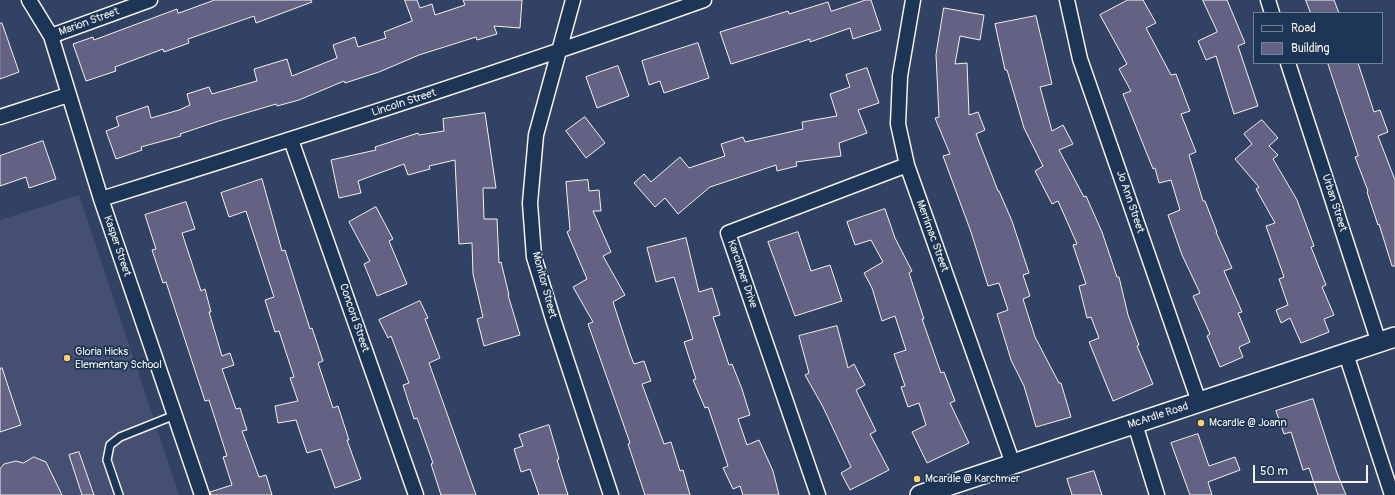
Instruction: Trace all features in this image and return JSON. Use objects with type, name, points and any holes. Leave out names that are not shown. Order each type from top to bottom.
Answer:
[{"type":"main road","name":"McArdle Road","points":[[920,495],[1387,340]]},
{"type":"street","name":"Kasper Street","points":[[29,0],[51,36],[68,95],[102,199],[202,495]]},
{"type":"street","name":"Marion Street","points":[[51,36],[150,0]]},
{"type":"street","name":"Monitor Street","points":[[573,0],[536,135],[530,203],[534,257],[552,319],[611,495]]},
{"type":"street","name":"Lincoln Street","points":[[102,199],[291,140],[559,52],[704,0]]},
{"type":"street","name":"Merrimac Street","points":[[913,0],[900,76],[898,124],[907,165],[1013,464]]},
{"type":"street","name":"Jo Ann Street","points":[[1067,0],[1080,59],[1199,402]]},
{"type":"street","points":[[1268,0],[1272,12]]},
{"type":"street","name":"Urban Street","points":[[1288,64],[1387,340]]},
{"type":"street","points":[[0,117],[68,95]]},
{"type":"street","name":"Concord Street","points":[[291,140],[416,495]]},
{"type":"street","name":"Karchmer Drive","points":[[818,495],[728,233],[907,165]]},
{"type":"street","points":[[1346,354],[1392,495]]},
{"type":"street","points":[[1135,424],[1157,495]]},
{"type":"lane","points":[[119,495],[107,460],[110,445],[120,438],[175,415]]},
{"type":"shaded area","name":"Gloria Hicks Elementary School","points":[[79,195],[179,495],[0,495],[0,220]]},
{"type":"building","points":[[215,0],[311,0],[312,2],[256,23],[254,16],[188,39],[189,43],[164,52],[163,49],[115,67],[116,71],[86,81],[73,44],[93,37],[94,40],[177,9],[178,13]]},
{"type":"building","points":[[405,0],[417,0],[420,8],[432,4],[435,15],[465,5],[463,0],[522,0],[520,28],[494,26],[497,34],[477,40],[476,37],[419,55],[379,72],[345,83],[344,81],[299,100],[277,106],[276,104],[219,121],[180,134],[181,136],[141,147],[142,150],[116,159],[106,131],[119,126],[116,117],[148,106],[151,118],[179,110],[190,105],[187,94],[209,87],[212,94],[257,81],[254,69],[287,59],[292,76],[337,58],[333,45],[355,37],[358,47],[386,38],[384,32],[412,21]]},
{"type":"building","points":[[866,0],[871,0],[881,30],[853,39],[850,28],[810,42],[810,39],[731,64],[720,32],[788,11],[789,14],[828,2],[831,11]]},
{"type":"building","points":[[1128,0],[1143,0],[1156,23],[1146,28],[1171,75],[1176,74],[1190,111],[1181,114],[1196,152],[1189,155],[1203,201],[1205,201],[1216,232],[1232,268],[1224,271],[1242,312],[1238,313],[1250,342],[1239,347],[1243,357],[1220,367],[1207,336],[1210,334],[1193,296],[1200,293],[1182,255],[1168,215],[1180,210],[1171,180],[1159,183],[1155,168],[1153,169],[1123,94],[1131,91],[1119,69],[1127,64],[1100,15]]},
{"type":"building","points":[[1203,0],[1227,0],[1245,43],[1238,46],[1258,106],[1234,114],[1216,56],[1206,60],[1198,41],[1217,32]]},
{"type":"building","points":[[1306,0],[1334,0],[1339,12],[1311,12]]},
{"type":"building","points":[[944,8],[984,15],[980,40],[960,36],[955,64],[967,63],[969,115],[978,112],[985,130],[976,134],[998,191],[1012,221],[1029,273],[1023,275],[1030,296],[1023,299],[1035,337],[1059,383],[1061,383],[1071,417],[1036,427],[1024,386],[1011,360],[997,314],[1008,310],[999,283],[988,286],[971,232],[943,156],[950,154],[935,118],[939,117],[936,55]]},
{"type":"building","points":[[1036,16],[1052,84],[1040,87],[1052,131],[1063,125],[1073,144],[1059,150],[1084,197],[1086,196],[1102,232],[1117,277],[1119,277],[1128,315],[1139,345],[1137,346],[1153,384],[1113,401],[1089,342],[1099,338],[1091,317],[1087,318],[1079,286],[1086,284],[1073,245],[1077,244],[1058,201],[1052,204],[1035,171],[1043,166],[1024,128],[1007,70],[1005,70],[995,24]]},
{"type":"building","points":[[0,23],[2,23],[19,72],[0,79]]},
{"type":"building","points":[[698,43],[709,78],[664,93],[660,81],[649,85],[642,61]]},
{"type":"building","points":[[1328,64],[1358,64],[1374,112],[1380,110],[1388,132],[1378,136],[1395,180],[1395,266],[1392,266],[1367,192],[1368,191],[1355,157],[1358,156]]},
{"type":"building","points":[[618,66],[629,96],[597,108],[586,77]]},
{"type":"building","points":[[867,68],[879,103],[858,110],[867,133],[839,143],[841,156],[796,162],[797,166],[777,171],[776,165],[710,187],[678,214],[665,198],[655,207],[634,183],[644,174],[651,182],[680,157],[689,168],[725,156],[721,144],[743,137],[745,142],[803,129],[802,122],[837,116],[830,94],[850,87],[846,75]]},
{"type":"building","points":[[485,113],[496,188],[483,188],[484,219],[497,219],[499,263],[501,262],[508,295],[520,335],[484,346],[477,319],[483,317],[473,274],[472,243],[459,244],[455,160],[429,166],[430,169],[408,175],[404,164],[358,181],[361,193],[339,198],[331,160],[376,150],[375,147],[418,133],[419,135],[444,131],[443,119]]},
{"type":"building","points":[[585,117],[605,143],[586,158],[566,131]]},
{"type":"building","points":[[1262,120],[1278,138],[1269,146],[1278,155],[1273,159],[1297,200],[1314,246],[1311,247],[1326,285],[1322,287],[1334,315],[1324,319],[1329,332],[1301,343],[1290,318],[1281,323],[1276,310],[1288,305],[1279,279],[1284,277],[1266,226],[1275,223],[1256,189],[1259,187],[1235,159],[1252,144],[1244,134]]},
{"type":"building","points":[[43,141],[56,179],[29,188],[26,177],[0,186],[0,156]]},
{"type":"building","points":[[262,179],[282,251],[285,250],[310,329],[312,328],[323,361],[318,363],[333,408],[338,406],[349,440],[347,440],[361,479],[335,488],[321,449],[307,453],[296,420],[278,423],[275,406],[298,401],[290,378],[294,377],[279,331],[275,332],[265,300],[274,297],[246,211],[229,217],[221,193]]},
{"type":"building","points":[[588,180],[589,191],[599,190],[601,211],[593,211],[611,252],[603,256],[625,295],[613,302],[634,364],[644,361],[651,381],[642,384],[664,444],[671,442],[680,471],[683,470],[690,495],[645,495],[628,444],[630,443],[588,324],[593,322],[573,287],[587,279],[567,232],[570,230],[566,182]]},
{"type":"building","points":[[186,202],[195,229],[182,233],[201,291],[205,289],[211,312],[209,312],[222,356],[230,353],[234,365],[222,369],[236,409],[240,408],[247,430],[242,431],[259,477],[266,475],[272,495],[211,495],[210,492],[232,485],[223,457],[227,456],[209,400],[205,401],[166,282],[163,283],[152,250],[156,249],[145,215]]},
{"type":"building","points":[[376,207],[393,239],[389,241],[407,284],[377,296],[364,264],[370,261],[349,222]]},
{"type":"building","points":[[885,209],[895,238],[912,271],[909,273],[924,319],[922,319],[941,373],[944,372],[955,401],[950,403],[969,443],[927,463],[912,432],[926,425],[919,403],[908,407],[901,387],[905,386],[894,354],[906,350],[895,316],[882,321],[872,288],[864,273],[883,262],[871,240],[855,245],[847,222]]},
{"type":"building","points":[[798,232],[811,271],[830,265],[842,301],[795,316],[768,242]]},
{"type":"building","points":[[686,238],[699,292],[712,288],[720,315],[713,317],[729,365],[732,364],[750,415],[738,419],[747,445],[759,440],[773,471],[779,495],[743,495],[740,486],[733,489],[723,468],[728,466],[708,407],[705,408],[693,380],[696,379],[684,342],[693,339],[674,277],[656,282],[647,248]]},
{"type":"building","points":[[420,301],[428,318],[425,319],[440,358],[429,363],[476,495],[441,495],[431,464],[433,463],[417,418],[414,419],[403,385],[409,383],[391,336],[388,338],[379,320]]},
{"type":"building","points":[[837,326],[848,368],[854,364],[865,385],[856,390],[876,431],[870,434],[889,470],[850,490],[841,473],[851,467],[823,407],[805,375],[809,373],[799,336]]},
{"type":"building","points":[[2,368],[21,425],[0,432],[0,369]]},
{"type":"building","points":[[1313,399],[1337,473],[1346,495],[1318,495],[1309,468],[1303,470],[1291,432],[1284,434],[1276,411]]},
{"type":"building","points":[[549,425],[559,459],[557,460],[568,495],[539,495],[530,469],[521,472],[514,449],[523,446],[519,435]]},
{"type":"building","points":[[1198,434],[1209,466],[1235,457],[1240,470],[1208,482],[1212,495],[1190,495],[1171,443]]},
{"type":"building","points":[[79,452],[94,495],[82,495],[69,455]]},
{"type":"building","points":[[34,457],[46,462],[62,495],[0,495],[0,469],[4,464],[16,461],[23,463]]},
{"type":"building","points":[[1094,471],[1102,495],[1072,495],[1067,479]]},
{"type":"place","name":"Gloria Hicks Elementary School","points":[[67,358]]},
{"type":"place","name":"Mcardle @ Joann","points":[[1201,423]]},
{"type":"place","name":"Mcardle @ Karchmer","points":[[917,479]]}]
